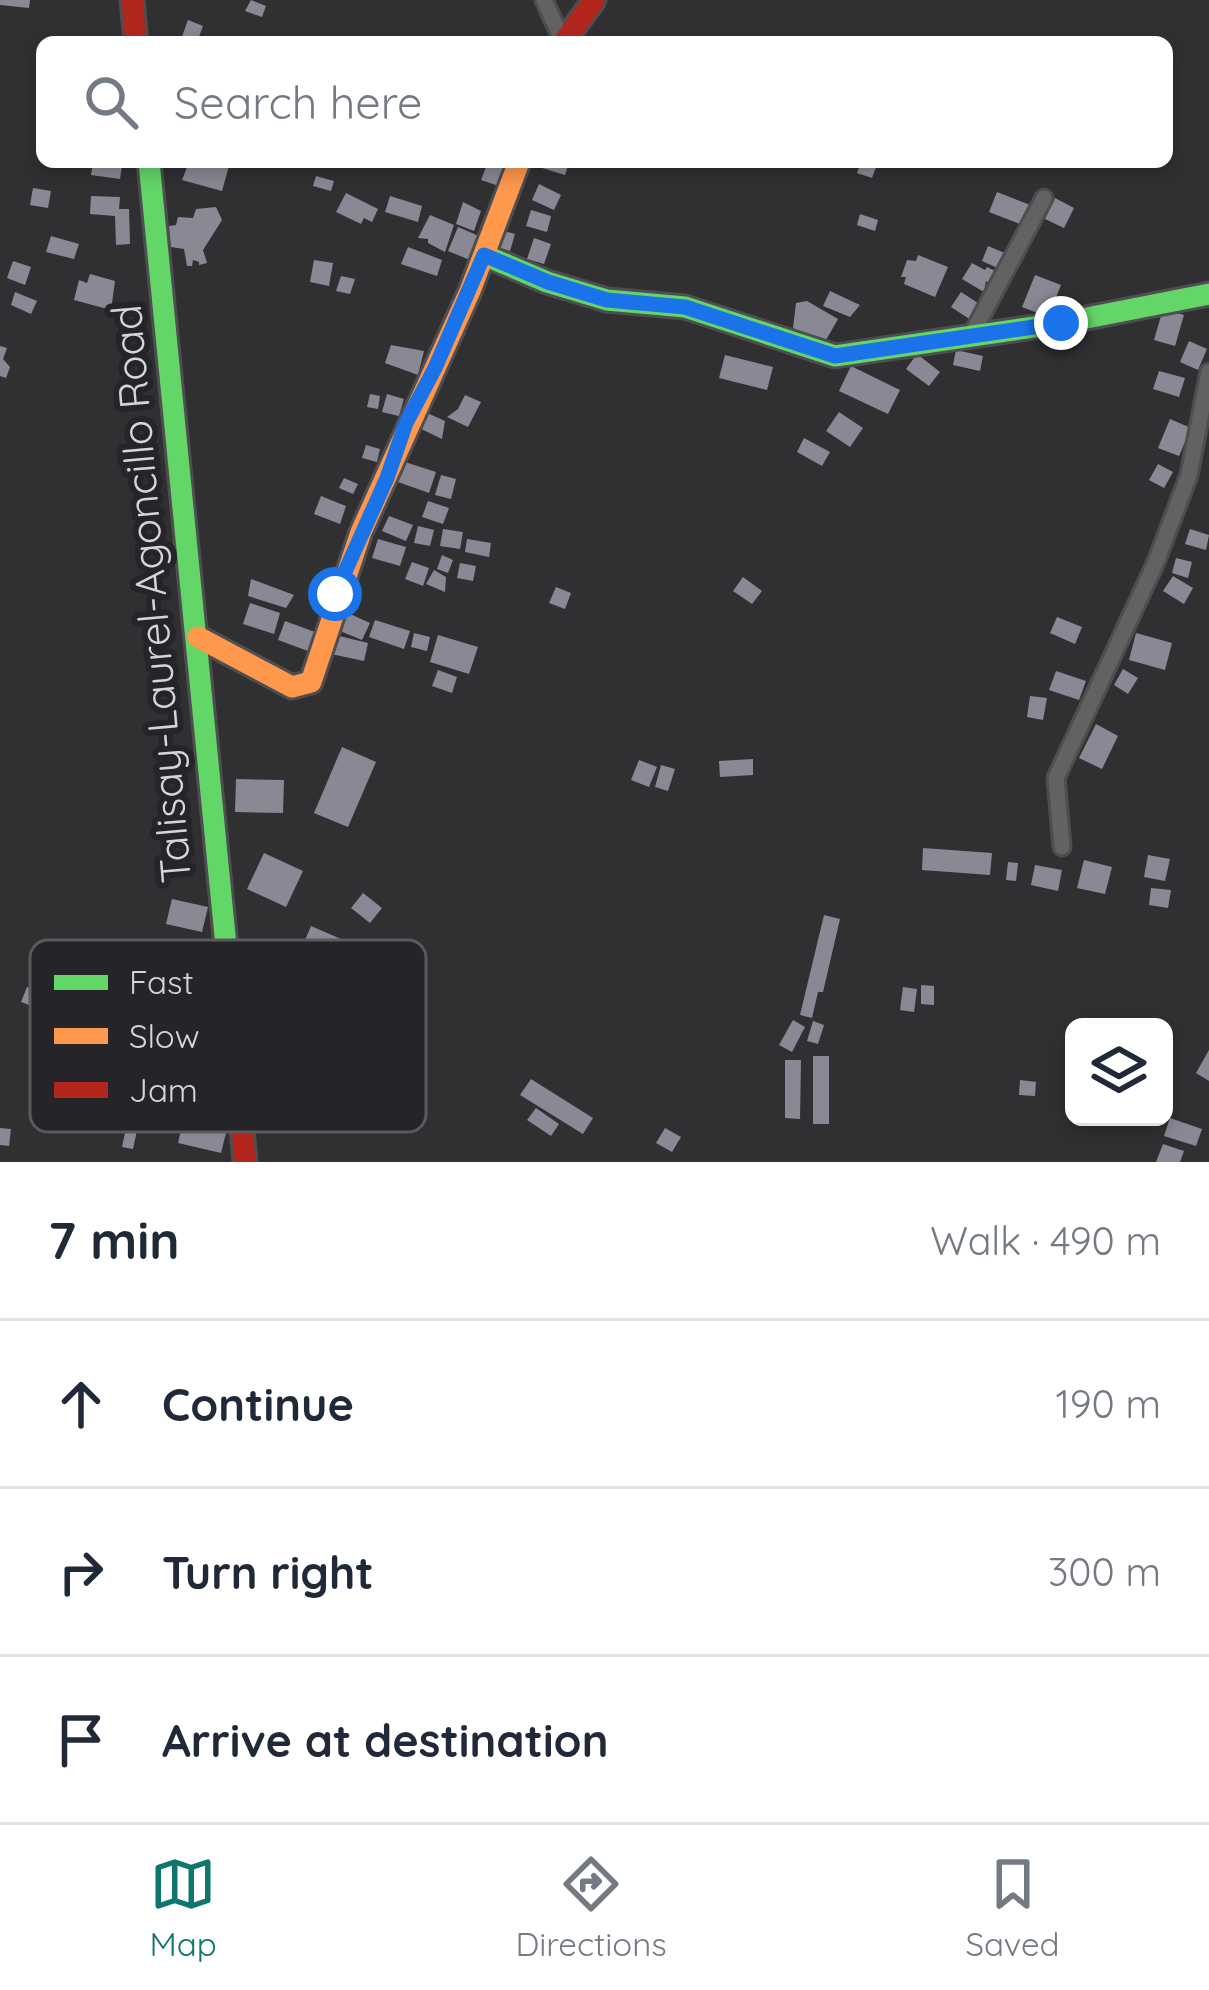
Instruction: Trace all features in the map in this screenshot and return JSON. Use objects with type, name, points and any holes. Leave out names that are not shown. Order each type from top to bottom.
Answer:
[{"type":"street","points":[[132,0],[135,36]]},
{"type":"street","points":[[544,0],[560,36]]},
{"type":"street","points":[[567,36],[594,0]]},
{"type":"street","name":"Talisay-Laurel-Agoncillo Road","points":[[150,168],[198,637],[223,940]]},
{"type":"street","points":[[198,637],[292,687],[311,682],[335,594],[406,423],[484,255],[517,168]]},
{"type":"street","points":[[971,336],[1044,198]]},
{"type":"street","points":[[484,255],[607,300],[685,307],[835,356],[1209,294]]},
{"type":"street","points":[[1062,847],[1056,778],[1156,562],[1190,475],[1209,372]]},
{"type":"street","name":"Talisay-Laurel-Agoncillo Road","points":[[242,1132],[245,1162]]},
{"type":"building","points":[[0,0],[30,0],[29,8],[0,5]]},
{"type":"building","points":[[251,0],[266,6],[262,17],[245,11]]},
{"type":"building","points":[[188,20],[203,26],[199,36],[182,36]]},
{"type":"building","points":[[92,168],[122,168],[120,179],[91,175]]},
{"type":"building","points":[[187,168],[228,168],[222,191],[182,180]]},
{"type":"building","points":[[486,168],[505,168],[499,186],[481,180]]},
{"type":"building","points":[[859,168],[876,168],[872,178],[857,173]]},
{"type":"building","points":[[316,176],[334,181],[331,191],[313,186]]},
{"type":"building","points":[[539,184],[561,195],[554,210],[532,200]]},
{"type":"building","points":[[33,188],[51,191],[48,208],[30,205]]},
{"type":"building","points":[[997,192],[1033,206],[1025,226],[989,212]]},
{"type":"building","points":[[346,193],[378,209],[372,222],[364,218],[361,224],[336,212]]},
{"type":"building","points":[[91,196],[120,197],[119,209],[129,209],[130,244],[116,245],[115,216],[90,214]]},
{"type":"building","points":[[390,196],[422,206],[418,222],[385,212]]},
{"type":"building","points":[[1055,198],[1074,208],[1064,228],[1045,219]]},
{"type":"building","points":[[463,202],[481,211],[474,231],[456,224]]},
{"type":"building","points":[[216,207],[222,220],[203,250],[207,263],[199,265],[193,260],[187,266],[184,249],[171,247],[169,226],[176,225],[178,217],[193,218],[196,209]]},
{"type":"building","points":[[531,210],[551,216],[547,232],[526,226]]},
{"type":"building","points":[[860,214],[878,220],[875,231],[857,225]]},
{"type":"building","points":[[430,215],[454,225],[445,252],[428,239],[418,238]]},
{"type":"building","points":[[458,227],[479,236],[470,260],[448,251]]},
{"type":"building","points":[[504,231],[515,234],[510,251],[499,248]]},
{"type":"building","points":[[51,236],[79,244],[74,259],[46,252]]},
{"type":"building","points":[[534,238],[551,244],[544,264],[527,259]]},
{"type":"building","points":[[988,246],[1007,254],[1000,269],[982,261]]},
{"type":"building","points":[[408,247],[442,260],[437,276],[401,264]]},
{"type":"building","points":[[918,255],[948,267],[935,297],[904,284],[906,277],[901,277],[907,260],[916,261]]},
{"type":"building","points":[[314,260],[333,263],[329,286],[310,282]]},
{"type":"building","points":[[13,261],[31,267],[25,285],[7,278]]},
{"type":"building","points":[[972,263],[1001,274],[992,285],[986,281],[984,292],[962,279]]},
{"type":"building","points":[[90,274],[115,281],[111,310],[74,300],[79,280],[87,283]]},
{"type":"building","points":[[1035,275],[1061,285],[1048,317],[1022,307]]},
{"type":"building","points":[[341,276],[355,279],[350,294],[336,291]]},
{"type":"building","points":[[830,291],[860,305],[850,317],[823,306]]},
{"type":"building","points":[[15,292],[37,301],[31,314],[11,305]]},
{"type":"building","points":[[961,292],[984,307],[974,322],[951,307]]},
{"type":"building","points":[[807,301],[838,319],[822,347],[797,337],[800,332],[793,328],[796,303]]},
{"type":"building","points":[[1163,309],[1184,315],[1175,346],[1154,340]]},
{"type":"building","points":[[1189,341],[1207,349],[1198,370],[1180,362]]},
{"type":"building","points":[[391,345],[424,351],[418,375],[385,363]]},
{"type":"building","points":[[0,346],[7,348],[3,359],[10,367],[6,378],[0,376]]},
{"type":"building","points":[[956,350],[983,356],[980,371],[953,365]]},
{"type":"building","points":[[917,354],[940,372],[929,386],[906,369]]},
{"type":"building","points":[[725,355],[773,367],[767,390],[719,378]]},
{"type":"building","points":[[851,366],[900,390],[888,414],[839,391]]},
{"type":"building","points":[[1159,371],[1185,378],[1179,397],[1153,389]]},
{"type":"building","points":[[370,394],[380,396],[378,409],[367,407]]},
{"type":"building","points":[[387,394],[404,399],[399,416],[382,412]]},
{"type":"building","points":[[465,395],[481,402],[468,427],[447,417]]},
{"type":"building","points":[[425,412],[445,421],[442,439],[417,427]]},
{"type":"building","points":[[839,412],[863,428],[850,447],[826,431]]},
{"type":"building","points":[[1170,419],[1191,428],[1179,456],[1158,448]]},
{"type":"building","points":[[804,438],[830,452],[822,466],[797,452]]},
{"type":"building","points":[[366,445],[380,449],[377,462],[362,458]]},
{"type":"building","points":[[405,462],[436,472],[429,493],[398,482]]},
{"type":"building","points":[[1158,464],[1173,472],[1164,488],[1149,480]]},
{"type":"building","points":[[441,475],[456,479],[451,499],[435,495]]},
{"type":"building","points":[[344,478],[358,484],[353,494],[339,488]]},
{"type":"building","points":[[321,496],[346,506],[340,524],[314,514]]},
{"type":"building","points":[[428,501],[449,508],[443,524],[422,517]]},
{"type":"building","points":[[389,516],[413,525],[406,541],[382,531]]},
{"type":"building","points":[[418,526],[434,530],[430,546],[414,543]]},
{"type":"building","points":[[443,529],[463,532],[460,549],[440,546]]},
{"type":"building","points":[[1190,529],[1209,535],[1206,550],[1185,544]]},
{"type":"building","points":[[378,539],[406,547],[400,566],[372,558]]},
{"type":"building","points":[[467,539],[491,543],[489,557],[465,552]]},
{"type":"building","points":[[442,555],[453,560],[448,573],[437,569]]},
{"type":"building","points":[[1176,558],[1192,562],[1188,578],[1172,573]]},
{"type":"building","points":[[412,562],[429,568],[423,586],[405,579]]},
{"type":"building","points":[[460,563],[476,566],[473,581],[457,578]]},
{"type":"building","points":[[434,570],[446,577],[445,592],[426,584]]},
{"type":"building","points":[[1173,576],[1193,588],[1184,604],[1163,591]]},
{"type":"building","points":[[743,577],[762,591],[752,604],[733,591]]},
{"type":"building","points":[[251,579],[294,595],[286,608],[248,596]]},
{"type":"building","points":[[556,587],[571,593],[565,609],[549,603]]},
{"type":"building","points":[[250,603],[280,613],[274,634],[243,624]]},
{"type":"building","points":[[348,613],[370,623],[362,640],[340,631]]},
{"type":"building","points":[[1057,617],[1082,627],[1075,644],[1050,633]]},
{"type":"building","points":[[375,620],[410,631],[404,649],[369,637]]},
{"type":"building","points":[[285,621],[315,632],[308,651],[278,640]]},
{"type":"building","points":[[414,633],[430,637],[427,651],[411,647]]},
{"type":"building","points":[[1136,633],[1172,643],[1165,670],[1129,660]]},
{"type":"building","points":[[335,635],[368,643],[364,661],[331,654]]},
{"type":"building","points":[[438,635],[478,647],[469,674],[430,662]]},
{"type":"building","points":[[1123,669],[1138,678],[1128,694],[1114,685]]},
{"type":"building","points":[[438,670],[457,677],[452,693],[432,686]]},
{"type":"building","points":[[1056,671],[1086,681],[1079,700],[1049,690]]},
{"type":"building","points":[[1030,696],[1047,698],[1043,720],[1027,717]]},
{"type":"building","points":[[1096,724],[1118,736],[1102,769],[1079,758]]},
{"type":"building","points":[[342,747],[376,762],[348,827],[314,813]]},
{"type":"building","points":[[753,759],[753,775],[720,777],[719,761]]},
{"type":"building","points":[[639,760],[657,767],[649,787],[631,780]]},
{"type":"building","points":[[661,765],[675,769],[668,791],[655,787]]},
{"type":"building","points":[[236,779],[284,780],[283,813],[235,812]]},
{"type":"building","points":[[923,848],[992,853],[990,875],[922,870]]},
{"type":"building","points":[[264,853],[303,871],[286,907],[247,889]]},
{"type":"building","points":[[1148,855],[1170,859],[1165,881],[1144,877]]},
{"type":"building","points":[[1084,860],[1112,867],[1105,894],[1077,888]]},
{"type":"building","points":[[1008,862],[1018,863],[1016,881],[1006,880]]},
{"type":"building","points":[[1035,865],[1062,870],[1058,891],[1031,885]]},
{"type":"building","points":[[1151,888],[1171,890],[1168,908],[1149,905]]},
{"type":"building","points":[[363,893],[382,908],[370,923],[351,908]]},
{"type":"building","points":[[172,899],[208,907],[202,932],[166,924]]},
{"type":"building","points":[[824,915],[840,919],[812,1018],[800,1015]]},
{"type":"building","points":[[311,926],[341,939],[341,940],[305,940]]},
{"type":"building","points":[[921,985],[934,986],[934,1005],[921,1004]]},
{"type":"building","points":[[27,987],[30,988],[30,1005],[21,1002]]},
{"type":"building","points":[[903,987],[917,989],[914,1012],[900,1010]]},
{"type":"building","points":[[793,1020],[805,1027],[792,1052],[779,1045]]},
{"type":"building","points":[[813,1021],[824,1025],[818,1044],[807,1041]]},
{"type":"building","points":[[1209,1050],[1209,1081],[1196,1073]]},
{"type":"building","points":[[813,1056],[829,1056],[829,1124],[813,1124]]},
{"type":"building","points":[[785,1060],[801,1060],[800,1119],[785,1118]]},
{"type":"building","points":[[531,1079],[593,1118],[583,1134],[520,1095]]},
{"type":"building","points":[[1020,1080],[1036,1082],[1035,1096],[1019,1095]]},
{"type":"building","points":[[536,1108],[559,1124],[551,1136],[527,1120]]},
{"type":"building","points":[[1173,1119],[1202,1129],[1196,1146],[1164,1136]]},
{"type":"building","points":[[0,1128],[11,1129],[9,1146],[0,1145]]},
{"type":"building","points":[[665,1128],[681,1137],[672,1152],[656,1143]]},
{"type":"building","points":[[125,1132],[137,1132],[133,1149],[122,1147]]},
{"type":"building","points":[[181,1132],[226,1133],[221,1153],[178,1143]]},
{"type":"building","points":[[1163,1144],[1184,1151],[1180,1162],[1156,1162]]},
{"type":"traffic: fast","points":[[150,168],[225,940]]},
{"type":"traffic: fast","points":[[484,255],[547,282],[607,300],[685,307],[835,356],[1061,323],[1209,294]]},
{"type":"traffic: slow","points":[[198,637],[292,687],[311,682],[361,532],[470,291],[517,168]]},
{"type":"traffic: jam","points":[[132,0],[135,36]]},
{"type":"traffic: jam","points":[[568,36],[594,0]]},
{"type":"traffic: jam","points":[[242,1132],[245,1162]]},
{"type":"route","points":[[335,594],[406,423],[484,255],[607,300],[685,307],[835,356],[1061,323]]}]
